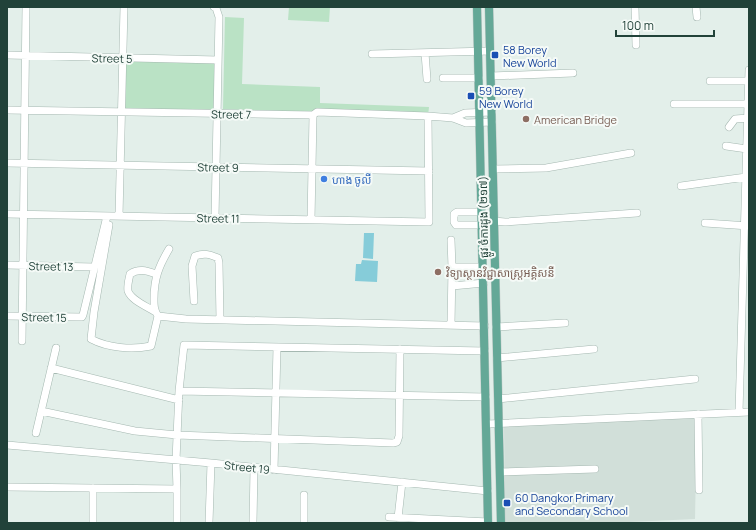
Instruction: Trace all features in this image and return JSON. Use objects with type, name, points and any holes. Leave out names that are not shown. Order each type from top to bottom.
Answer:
[{"type":"main road","name":"ផ្លូវ ចំការដូង (២១៧)","points":[[477,7],[488,522]]},
{"type":"main road","name":"ផ្លូវ ចំការដូង (២១៧)","points":[[489,7],[501,523]]},
{"type":"street","points":[[22,341],[26,7]]},
{"type":"street","points":[[119,216],[124,7]]},
{"type":"street","points":[[636,7],[636,45]]},
{"type":"street","points":[[696,7],[697,17]]},
{"type":"street","points":[[215,8],[219,17],[215,218]]},
{"type":"street","points":[[372,54],[490,51]]},
{"type":"street","points":[[425,53],[427,79]]},
{"type":"street","name":"Street 5","points":[[7,55],[218,60]]},
{"type":"street","points":[[739,412],[747,226],[746,177],[748,162],[749,70]]},
{"type":"street","points":[[491,76],[573,73]]},
{"type":"street","points":[[443,78],[479,78]]},
{"type":"street","points":[[710,80],[749,81]]},
{"type":"street","points":[[674,104],[748,104]]},
{"type":"street","name":"Street 7","points":[[7,110],[313,115],[317,112],[428,116],[453,118],[466,123],[492,122]]},
{"type":"street","name":"Street 7","points":[[453,118],[465,113],[492,112]]},
{"type":"street","points":[[312,220],[313,115]]},
{"type":"street","points":[[428,116],[429,172]]},
{"type":"street","points":[[729,127],[735,119],[748,118]]},
{"type":"street","points":[[726,146],[747,149]]},
{"type":"street","points":[[493,169],[546,168],[631,153]]},
{"type":"street","name":"Street 9","points":[[7,163],[429,172]]},
{"type":"street","name":"Street 11","points":[[7,214],[429,222],[429,172]]},
{"type":"street","points":[[681,186],[746,177]]},
{"type":"street","points":[[482,212],[457,212],[454,214],[454,222],[456,225],[482,225]]},
{"type":"street","points":[[494,221],[505,222],[637,213]]},
{"type":"street","points":[[94,266],[107,216]]},
{"type":"street","points":[[705,223],[747,226]]},
{"type":"street","points":[[109,225],[94,312],[91,339],[100,344],[122,347],[151,346],[156,314],[154,289],[156,274],[169,249]]},
{"type":"street","points":[[451,240],[451,325]]},
{"type":"street","points":[[194,301],[192,266],[195,256],[209,254],[218,258],[219,263],[220,320]]},
{"type":"street","name":"Street 13","points":[[7,265],[94,266]]},
{"type":"street","name":"Street 15","points":[[7,316],[84,316],[94,266]]},
{"type":"street","points":[[452,267],[483,267]]},
{"type":"street","points":[[156,274],[141,270],[134,271],[130,274],[128,290],[130,294],[156,314],[186,319],[485,326]]},
{"type":"street","points":[[452,286],[484,283]]},
{"type":"street","points":[[496,326],[564,323]]},
{"type":"street","points":[[177,523],[176,460],[184,345],[485,351]]},
{"type":"street","points":[[274,470],[277,347]]},
{"type":"street","points":[[36,433],[56,348]]},
{"type":"street","points":[[41,411],[135,431],[177,435],[393,443],[397,442],[399,436],[400,349]]},
{"type":"street","points":[[497,358],[594,349]]},
{"type":"street","points":[[51,368],[179,400]]},
{"type":"street","points":[[498,399],[695,379]]},
{"type":"street","points":[[180,391],[486,397]]},
{"type":"street","points":[[487,424],[749,412]]},
{"type":"street","points":[[698,414],[699,490]]},
{"type":"street","name":"Street 19","points":[[7,445],[210,463],[488,491]]},
{"type":"street","points":[[209,523],[210,463]]},
{"type":"street","points":[[253,523],[254,468]]},
{"type":"street","points":[[500,472],[595,469]]},
{"type":"street","points":[[398,518],[402,482]]},
{"type":"street","points":[[7,487],[177,489]]},
{"type":"street","points":[[93,488],[93,523]]},
{"type":"street","points":[[304,495],[304,523]]},
{"type":"street","points":[[388,517],[488,522]]},
{"type":"shaded area","points":[[697,418],[695,519],[608,523],[505,523],[504,424]]},
{"type":"green space","points":[[289,7],[330,7],[329,22],[288,20]]},
{"type":"green space","points":[[225,17],[244,18],[242,84],[320,87],[320,103],[429,107],[428,116],[223,109]]},
{"type":"green space","points":[[126,60],[216,62],[214,111],[124,109]]},
{"type":"water","points":[[364,233],[374,233],[373,259],[363,258]]},
{"type":"water","points":[[362,260],[378,261],[377,282],[355,281],[356,264],[361,264]]},
{"type":"place","name":"58 Borey New World","points":[[495,55]]},
{"type":"place","name":"59 Borey New World","points":[[471,96]]},
{"type":"place","name":"American Bridge","points":[[526,119]]},
{"type":"place","name":"ហាង ចូលី","points":[[324,179]]},
{"type":"place","name":"វិទ្យាស្ថានវិជ្ជាសាស្រ្តអគ្គិសនី","points":[[438,272]]},
{"type":"place","name":"60 Dangkor Primary and Secondary School","points":[[507,503]]}]
